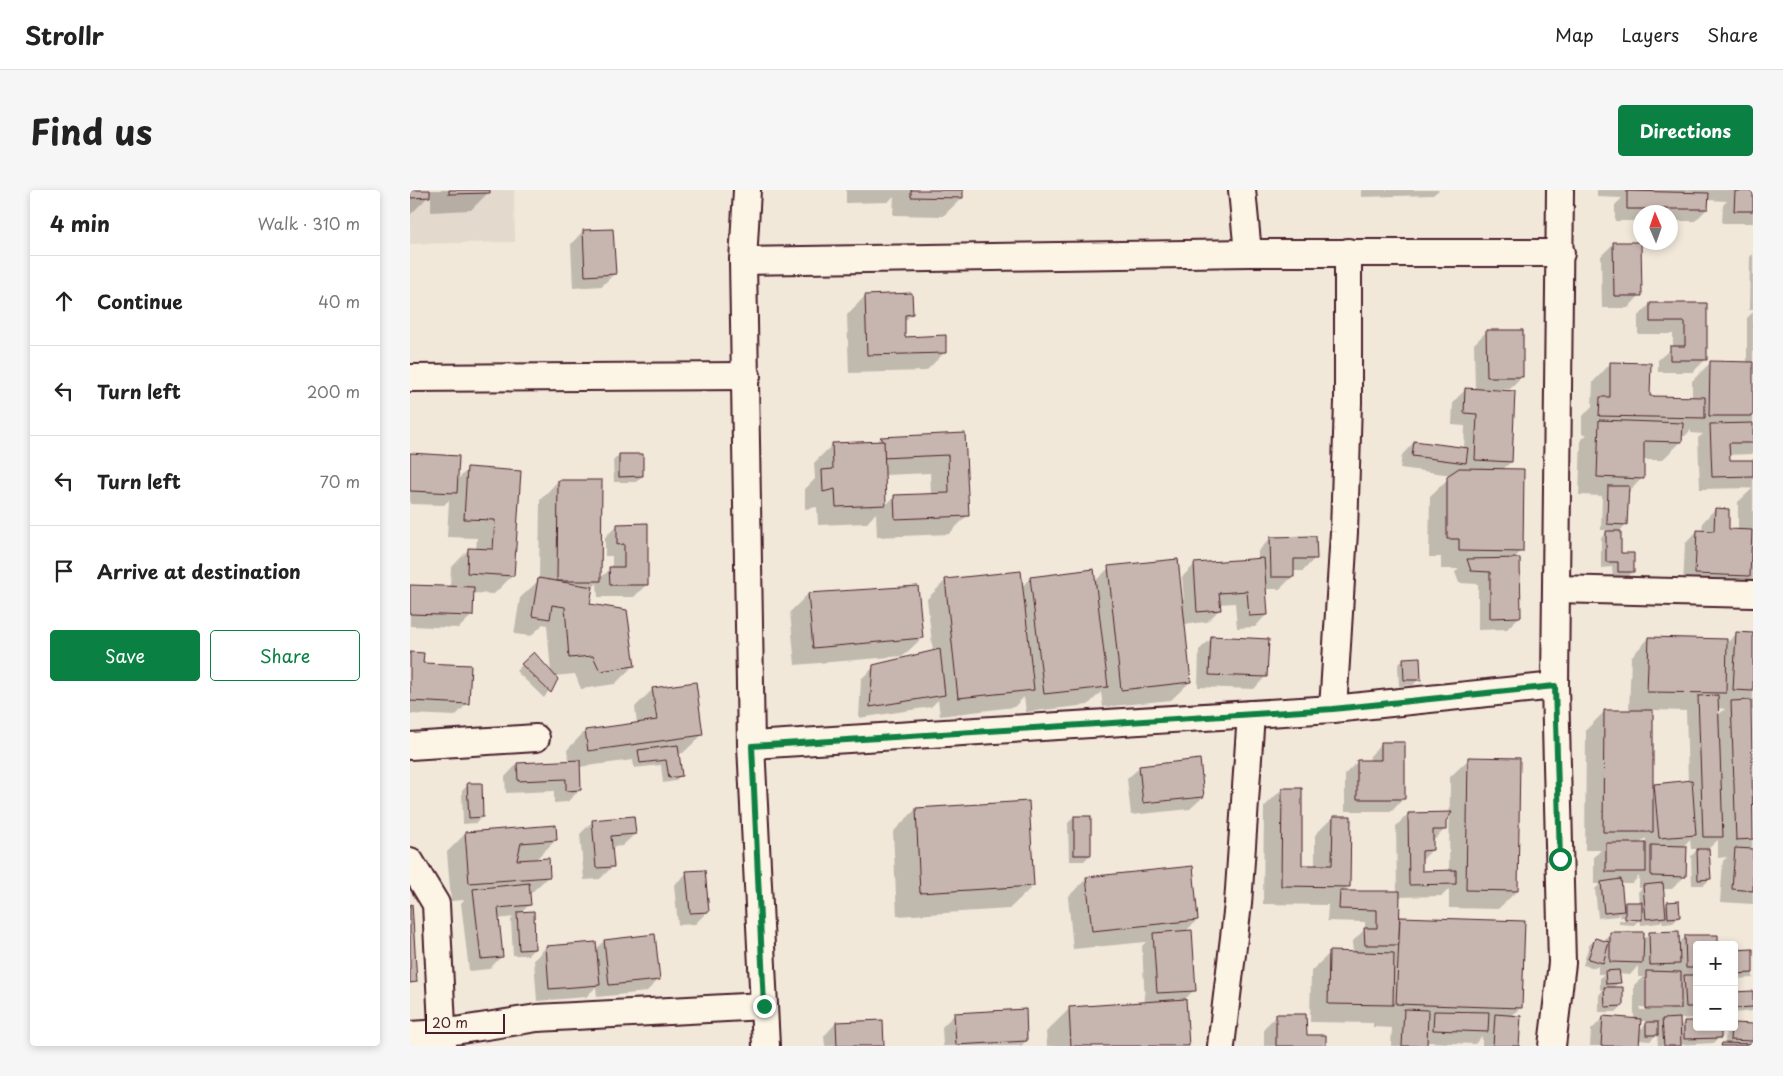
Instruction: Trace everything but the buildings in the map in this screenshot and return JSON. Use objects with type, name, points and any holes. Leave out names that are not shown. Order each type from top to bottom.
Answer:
[{"type":"street","points":[[747,190],[743,261],[747,376],[752,746],[766,1046]]},
{"type":"street","points":[[1242,190],[1248,252]]},
{"type":"street","points":[[1552,1046],[1562,963],[1555,686],[1561,253],[1560,190]]},
{"type":"street","points":[[743,261],[1248,252],[1561,253]]},
{"type":"street","points":[[1333,709],[1344,532],[1348,402],[1348,252]]},
{"type":"street","points":[[410,378],[747,376]]},
{"type":"street","points":[[1556,589],[1753,594]]},
{"type":"street","points":[[752,746],[1333,709],[1555,686]]},
{"type":"street","points":[[1220,1046],[1238,904],[1251,714]]},
{"type":"street","points":[[410,746],[536,738]]},
{"type":"street","points":[[410,861],[436,904],[442,1039]]},
{"type":"street","points":[[410,1035],[442,1039],[537,1018],[764,1006]]},
{"type":"shaded area","points":[[410,190],[514,190],[515,242],[410,244]]},
{"type":"route","points":[[764,1006],[752,746],[1333,709],[1555,686],[1560,859]]}]
